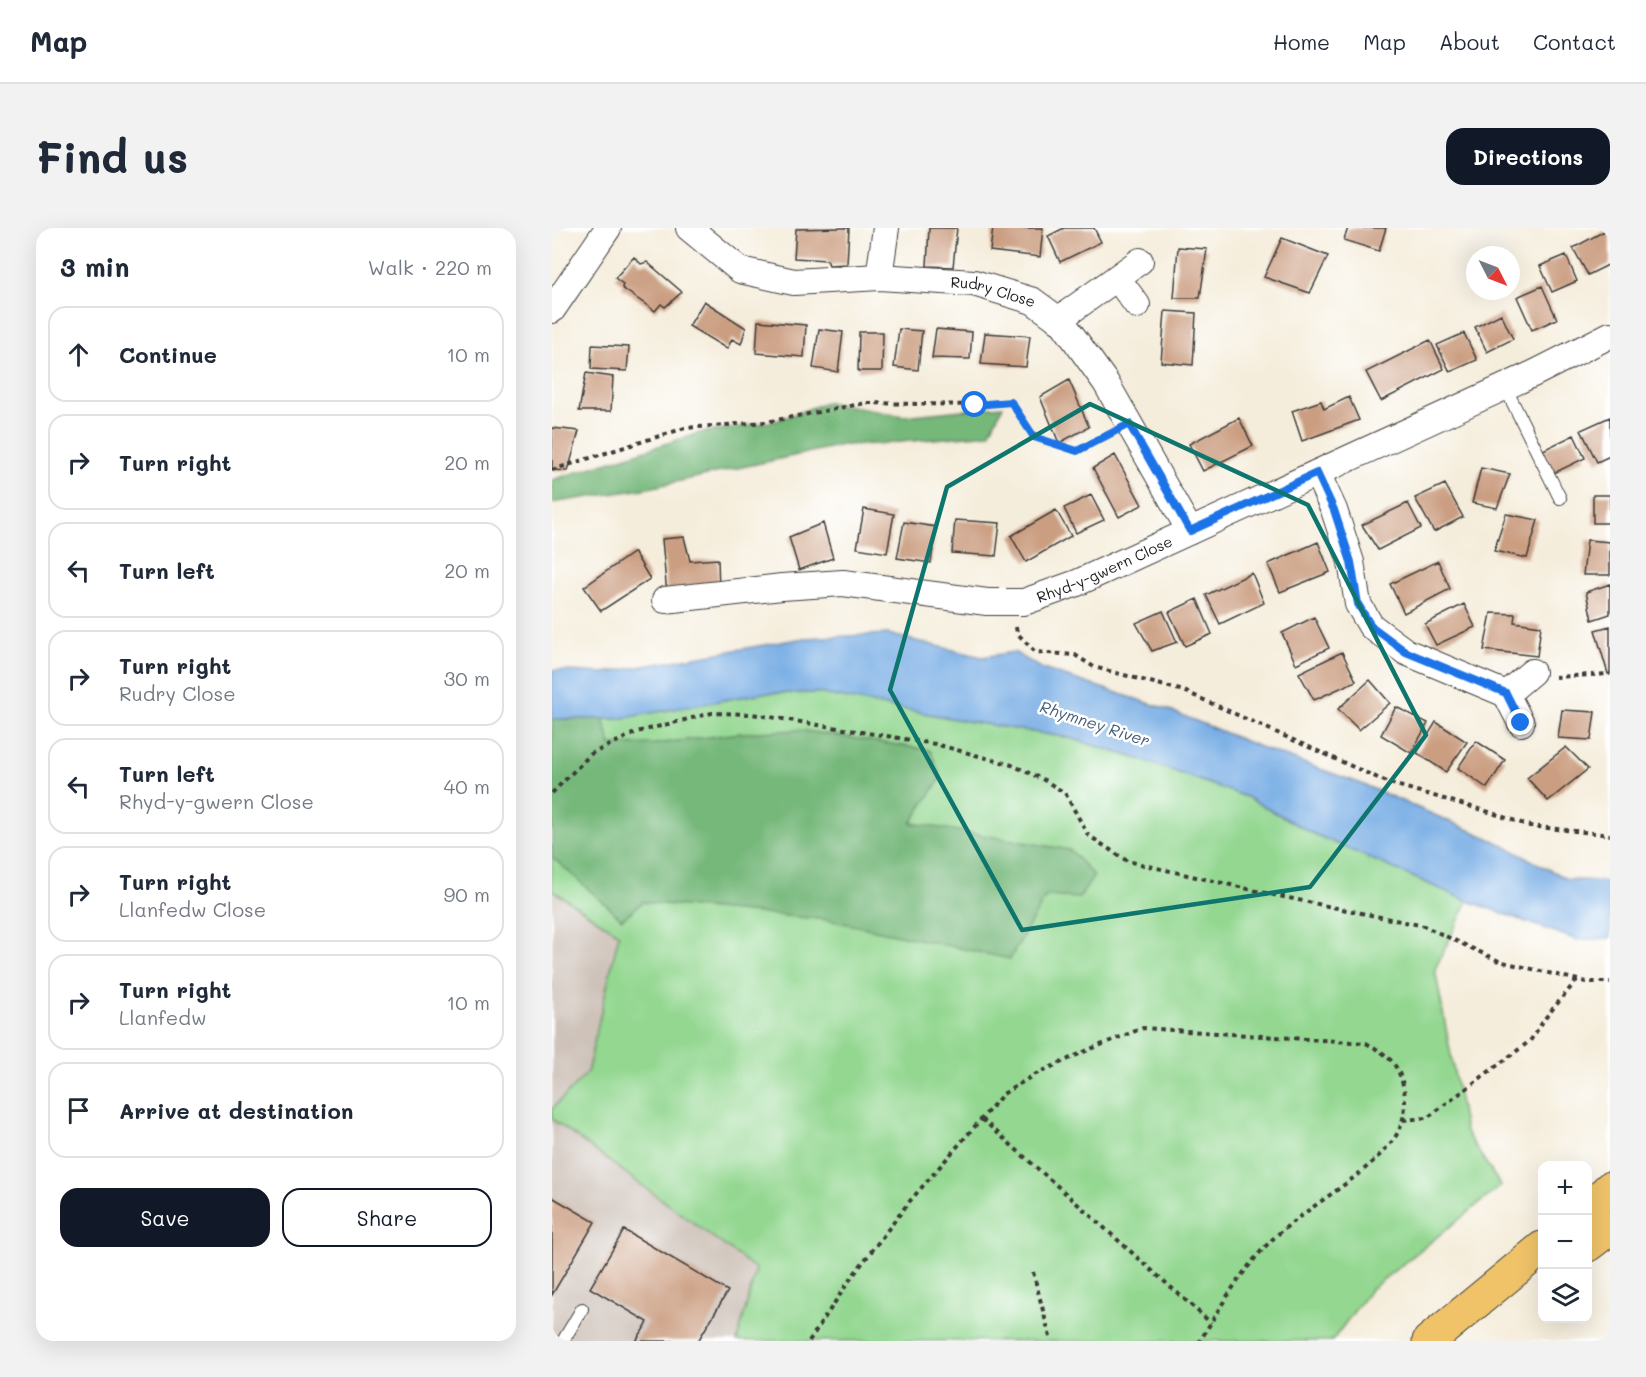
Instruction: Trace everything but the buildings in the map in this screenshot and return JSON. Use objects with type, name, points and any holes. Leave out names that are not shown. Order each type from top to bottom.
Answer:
[{"type":"main road","points":[[1592,1204],[1610,1188]]},
{"type":"main road","points":[[1592,1241],[1610,1228]]},
{"type":"main road","points":[[1433,1338],[1538,1251]]},
{"type":"main road","points":[[1433,1338],[1538,1274]]},
{"type":"street","points":[[552,310],[608,228]]},
{"type":"street","name":"Rudry Close","points":[[689,228],[740,270],[795,282],[879,277],[974,283],[1033,301],[1063,323],[1106,383],[1190,531]]},
{"type":"street","points":[[879,277],[886,228]]},
{"type":"street","points":[[1058,320],[1140,261]]},
{"type":"street","points":[[1117,278],[1137,305]]},
{"type":"street","name":"Rhyd-y-gwern Close","points":[[665,600],[782,587],[843,583],[987,602],[1024,602],[1077,582],[1190,531],[1505,387],[1610,335]]},
{"type":"street","points":[[1317,473],[1334,510],[1351,562],[1358,604],[1371,626],[1406,652],[1506,693],[1521,723]]},
{"type":"street","points":[[1506,693],[1532,672]]},
{"type":"lane","points":[[1505,387],[1560,498]]},
{"type":"lane","points":[[563,1341],[582,1309]]},
{"type":"path","points":[[552,470],[686,428],[766,422],[866,403],[975,405],[1011,402],[1034,437],[1077,451],[1129,424]]},
{"type":"path","points":[[1009,602],[1017,633],[1035,652],[1075,655],[1094,667],[1184,691],[1389,783],[1530,826],[1610,835]]},
{"type":"path","points":[[1532,672],[1543,677],[1610,674]]},
{"type":"path","points":[[552,793],[591,754],[637,732],[712,713],[752,714],[935,744],[1012,765],[1044,780],[1065,793],[1088,835],[1127,861],[1274,896],[1424,926],[1499,961],[1586,982],[1610,982]]},
{"type":"path","points":[[1403,1120],[1427,1119],[1530,1041],[1546,1017],[1577,980]]},
{"type":"path","points":[[809,1341],[851,1278],[909,1202],[1003,1094],[1034,1075],[1143,1028],[1366,1043],[1388,1055],[1401,1075],[1407,1099],[1403,1120],[1391,1144],[1350,1180],[1275,1237],[1236,1281],[1200,1341]]},
{"type":"path","points":[[982,1119],[1211,1323]]},
{"type":"path","points":[[1033,1272],[1051,1341]]},
{"type":"highlighted area","points":[[1090,404],[1308,505],[1426,735],[1310,887],[1022,930],[890,690],[947,487]]},
{"type":"shaded area","points":[[552,890],[619,934],[587,1073],[552,1109]]},
{"type":"shaded area","points":[[552,1119],[756,1269],[737,1341],[552,1341]]},
{"type":"green space","points":[[827,402],[903,416],[1003,406],[989,434],[842,445],[649,488],[552,503],[552,480],[699,433],[776,421]]},
{"type":"green space","points":[[763,693],[818,693],[1070,738],[1142,760],[1247,797],[1312,833],[1468,901],[1435,969],[1465,1131],[1501,1186],[1370,1290],[1332,1341],[737,1341],[756,1269],[552,1119],[552,1109],[587,1073],[619,934],[552,890],[552,719],[618,719]]},
{"type":"green space","points":[[552,719],[603,719],[611,745],[655,744],[741,733],[799,730],[930,750],[941,778],[911,823],[1070,850],[1094,876],[1079,898],[1046,896],[1010,959],[829,920],[643,902],[622,919],[552,857]]},
{"type":"water","name":"Rhymney River","points":[[888,634],[982,657],[1014,652],[1043,669],[1164,708],[1265,749],[1362,784],[1493,840],[1567,879],[1610,882],[1610,938],[1577,940],[1468,901],[1312,833],[1247,797],[1142,760],[1070,738],[818,693],[763,693],[618,719],[552,719],[552,670],[604,673],[804,638]]},
{"type":"route","points":[[975,405],[1011,402],[1034,437],[1077,451],[1129,424],[1190,531],[1317,473],[1334,510],[1351,562],[1358,604],[1371,626],[1406,652],[1506,693],[1521,723]]}]
